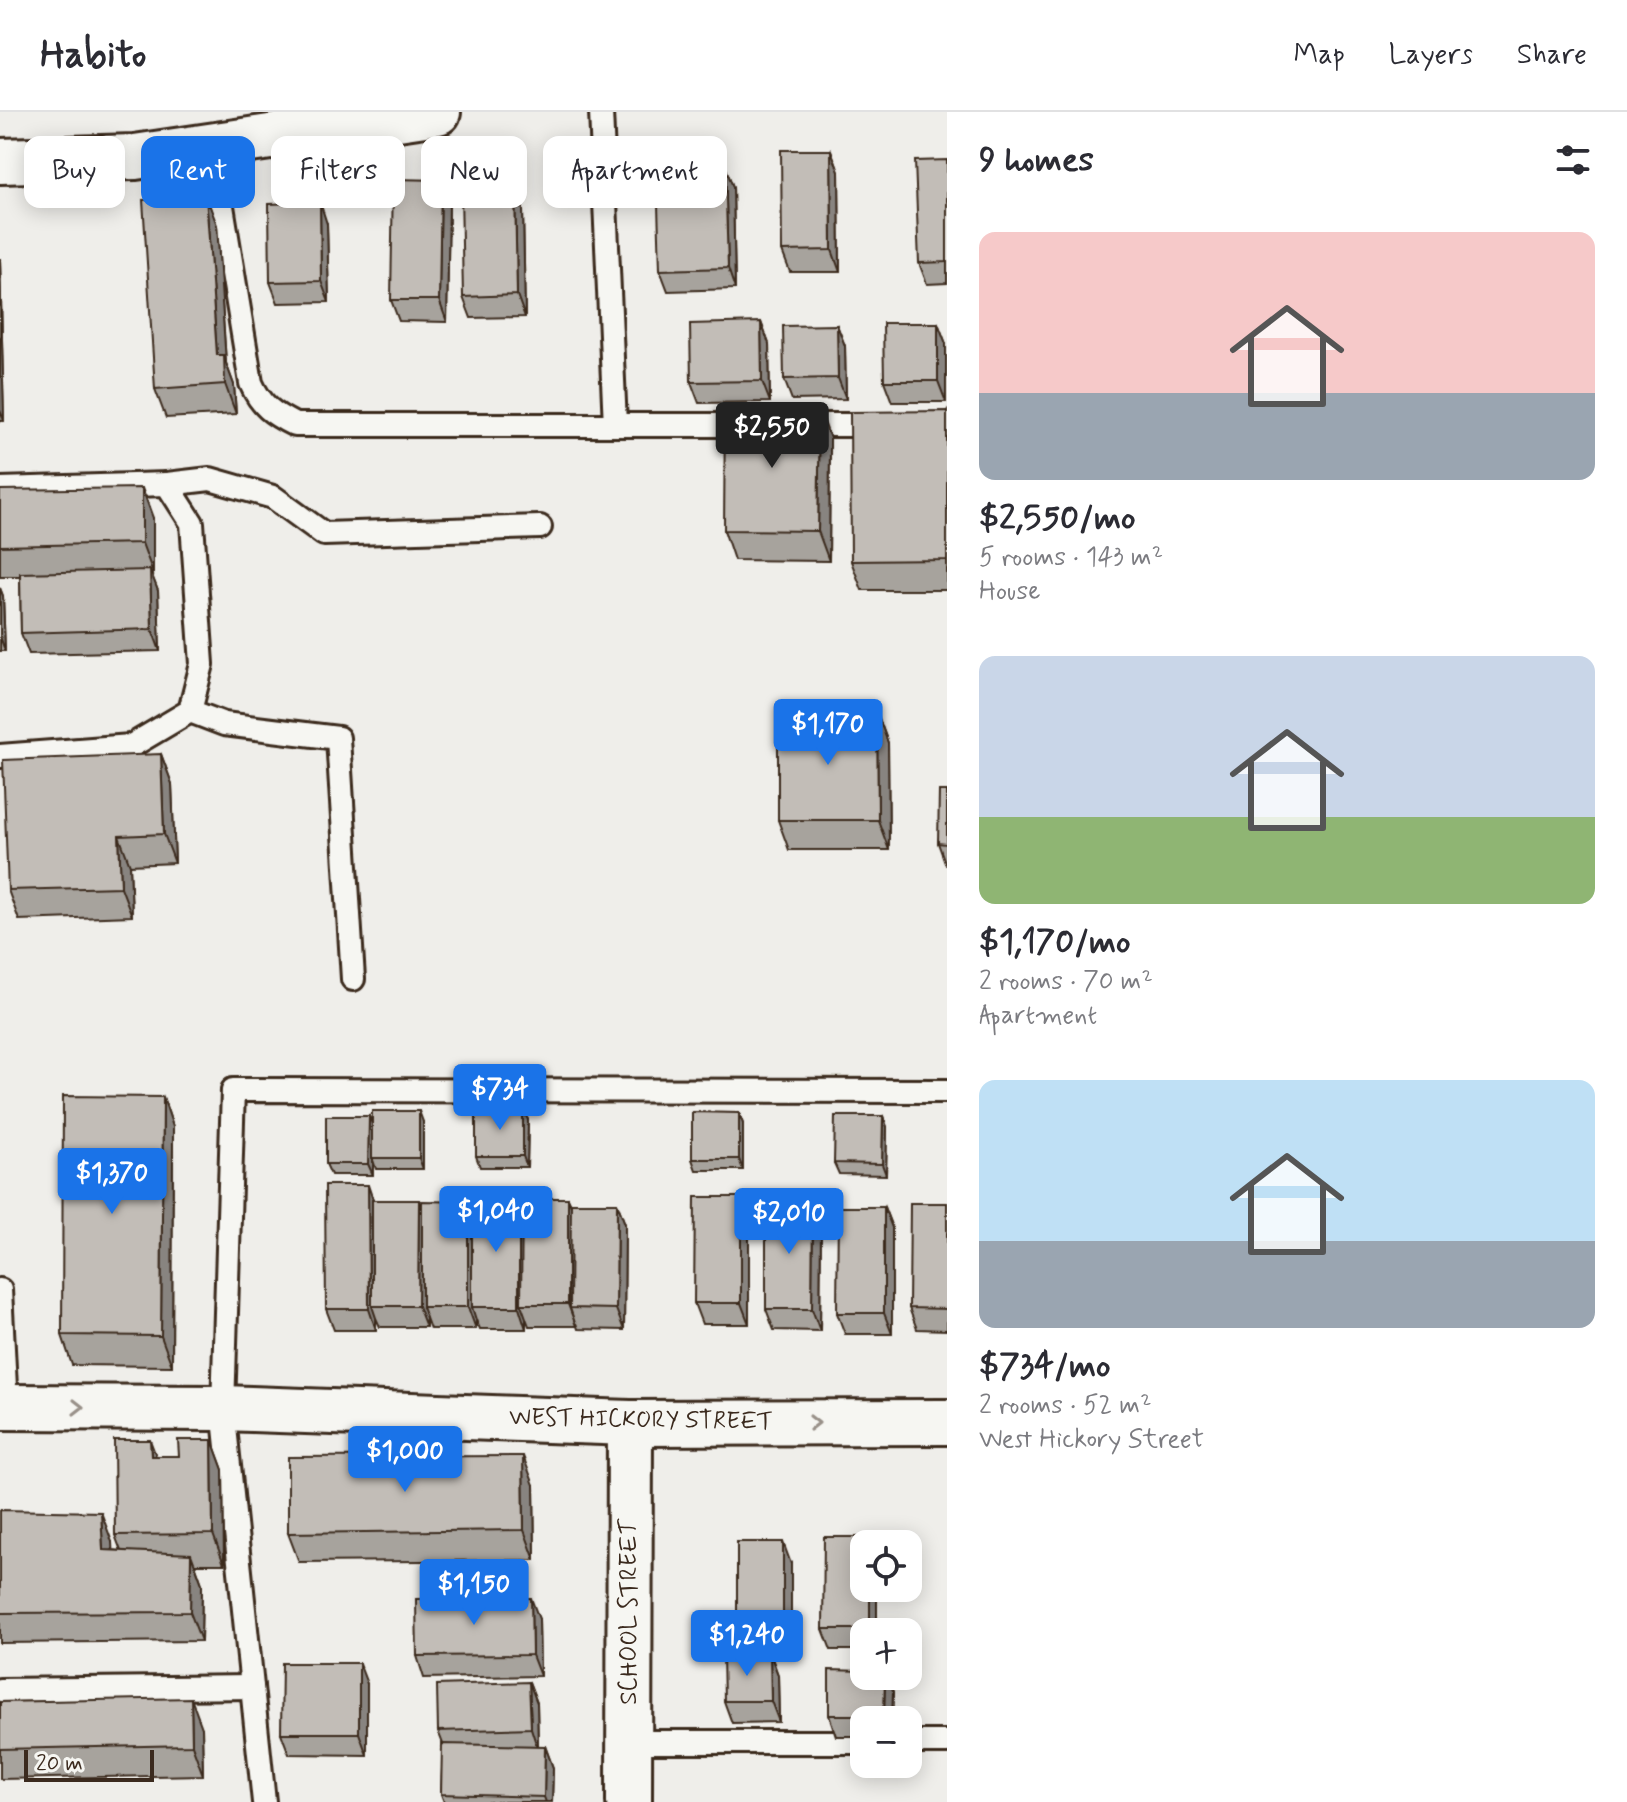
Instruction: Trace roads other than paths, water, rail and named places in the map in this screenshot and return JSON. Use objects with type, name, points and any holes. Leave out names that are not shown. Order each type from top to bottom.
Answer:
[{"type":"street","points":[[255,139],[438,112]]},
{"type":"street","points":[[0,161],[141,156]]},
{"type":"street","name":"WEST HICKORY STREET","points":[[3,1407],[223,1408],[630,1423],[947,1422]]},
{"type":"street","name":"SCHOOL STREET","points":[[629,1802],[630,1423]]},
{"type":"lane","points":[[601,112],[615,425]]},
{"type":"lane","points":[[222,208],[251,383],[257,399],[268,411],[295,425],[900,425]]},
{"type":"lane","points":[[0,489],[167,484],[210,479],[273,497],[324,534],[540,527]]},
{"type":"lane","points":[[0,756],[131,746],[190,711],[202,664],[192,523],[167,484]]},
{"type":"lane","points":[[190,711],[224,724],[338,738],[353,979]]},
{"type":"lane","points":[[264,1802],[223,1408],[233,1090],[947,1091]]},
{"type":"lane","points":[[0,1290],[3,1407]]},
{"type":"lane","points":[[0,1690],[252,1687]]},
{"type":"lane","points":[[629,1742],[850,1742]]},
{"type":"lane","points":[[922,1742],[947,1742]]}]
